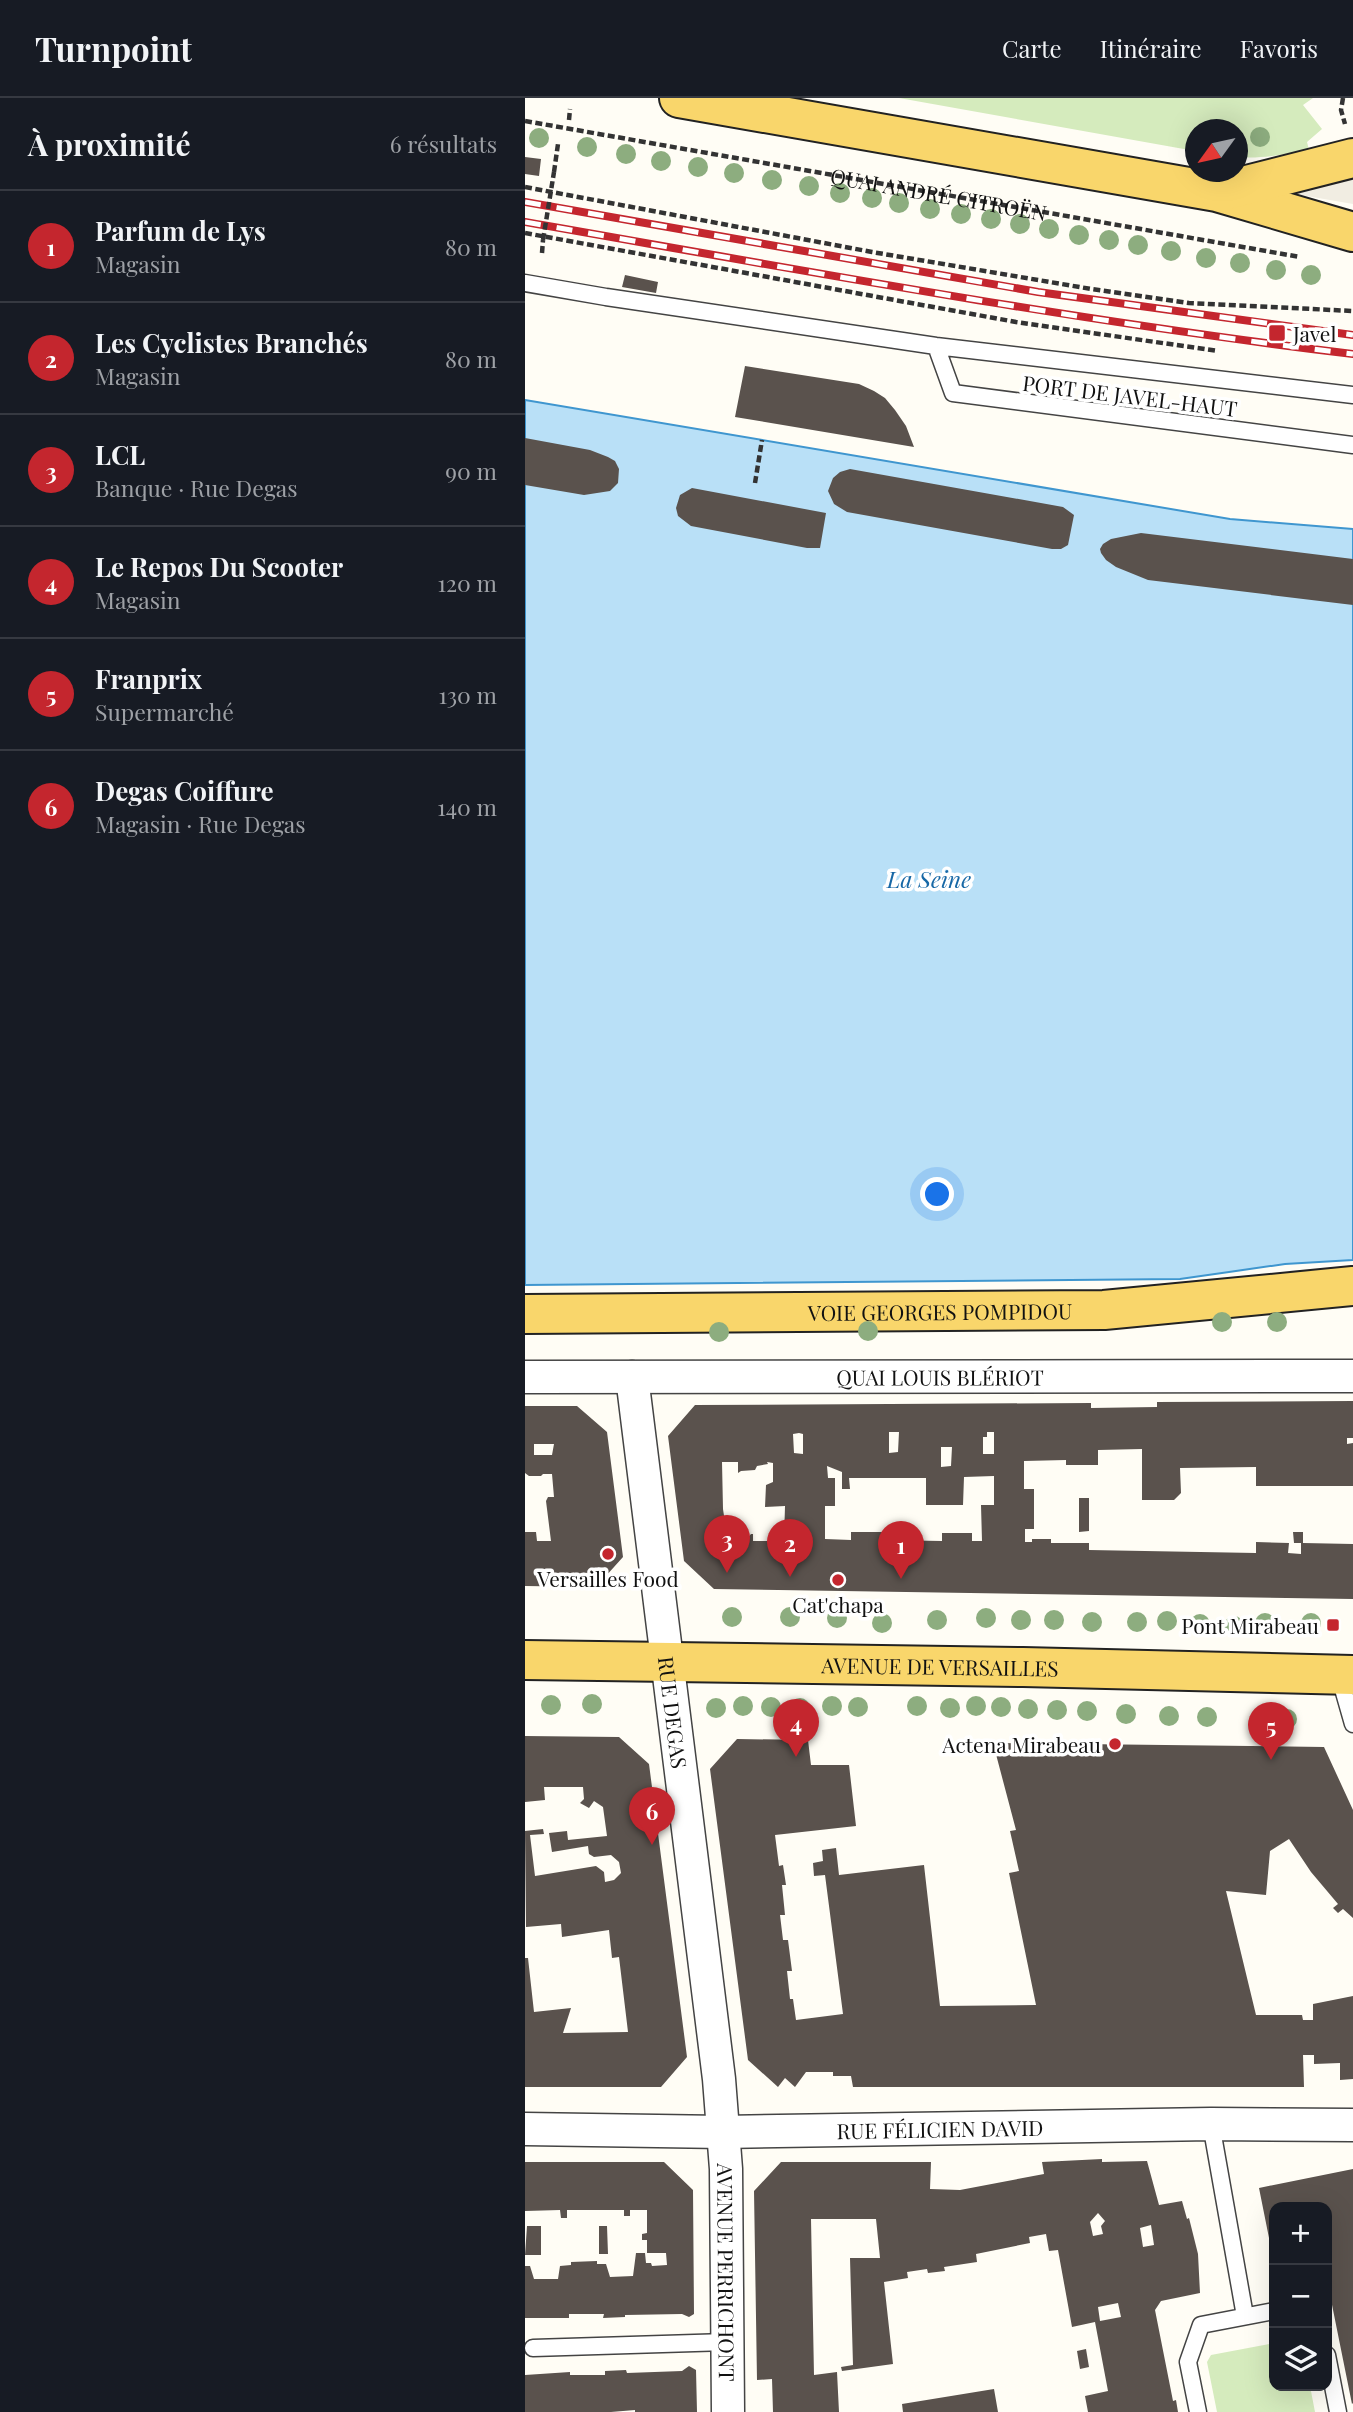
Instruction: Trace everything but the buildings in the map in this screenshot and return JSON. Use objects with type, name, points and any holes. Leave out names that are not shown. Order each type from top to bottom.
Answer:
[{"type":"main road","points":[[679,98],[1217,192],[1353,232]]},
{"type":"main road","points":[[1217,192],[1353,158]]},
{"type":"main road","name":"VOIE GEORGES POMPIDOU","points":[[525,1314],[1104,1310],[1353,1286]]},
{"type":"main road","name":"AVENUE DE VERSAILLES","points":[[525,1660],[1346,1675]]},
{"type":"street","name":"QUAI LOUIS BLÉRIOT","points":[[525,1377],[1353,1376]]},
{"type":"street","name":"RUE DEGAS","points":[[632,1377],[723,2132]]},
{"type":"street","name":"RUE FÉLICIEN DAVID","points":[[525,2129],[723,2132],[1212,2124],[1353,2125]]},
{"type":"street","name":"AVENUE PERRICHONT","points":[[723,2132],[726,2169],[728,2412]]},
{"type":"lane","name":"PORT DE JAVEL-HAUT","points":[[525,283],[606,298],[936,346],[1353,395]]},
{"type":"lane","name":"PORT DE JAVEL-HAUT","points":[[936,346],[953,393],[1353,445]]},
{"type":"lane","points":[[1346,1675],[1353,1724]]},
{"type":"lane","points":[[1212,2124],[1245,2316]]},
{"type":"lane","points":[[1198,2412],[1188,2362],[1201,2325],[1269,2312]]},
{"type":"lane","points":[[533,2348],[727,2342]]},
{"type":"lane","points":[[1332,2381],[1338,2412]]},
{"type":"path","points":[[569,120],[570,109]]},
{"type":"path","name":"QUAI ANDRÉ CITROËN","points":[[525,121],[1308,258]]},
{"type":"path","points":[[542,253],[558,144]]},
{"type":"path","points":[[525,187],[871,252],[1091,289],[1189,303],[1353,311]]},
{"type":"path","points":[[525,233],[1016,322],[1222,352]]},
{"type":"path","points":[[755,483],[762,440]]},
{"type":"green space","points":[[899,98],[1313,98],[1303,105],[1322,129],[1307,142],[1309,150],[1248,157],[1248,119],[1185,119],[1185,149]]},
{"type":"green space","points":[[1269,2344],[1269,2391],[1311,2391],[1315,2412],[1217,2412],[1207,2362],[1211,2355]]},
{"type":"shaded area","points":[[1353,173],[1353,204],[1295,194],[1294,191]]},
{"type":"water","name":"La Seine","points":[[525,400],[1230,519],[1353,529],[1353,1260],[1285,1264],[1180,1279],[525,1285]]},
{"type":"railway","points":[[525,202],[1038,292],[1353,335]]},
{"type":"railway","points":[[525,222],[1042,310],[1353,354]]},
{"type":"place","name":"Javel","points":[[1277,333]]},
{"type":"place","name":"Versailles Food","points":[[608,1554]]},
{"type":"place","name":"LCL","points":[[727,1573]]},
{"type":"place","name":"Les Cyclistes Branchés","points":[[790,1577]]},
{"type":"place","name":"Parfum de Lys","points":[[901,1579]]},
{"type":"place","name":"Cat'chapa","points":[[838,1580]]},
{"type":"place","name":"Pont Mirabeau","points":[[1333,1625]]},
{"type":"place","name":"Actena Mirabeau","points":[[1115,1744]]},
{"type":"place","name":"Le Repos Du Scooter","points":[[796,1757]]},
{"type":"place","name":"Franprix","points":[[1271,1760]]},
{"type":"place","name":"Degas Coiffure","points":[[652,1845]]}]
